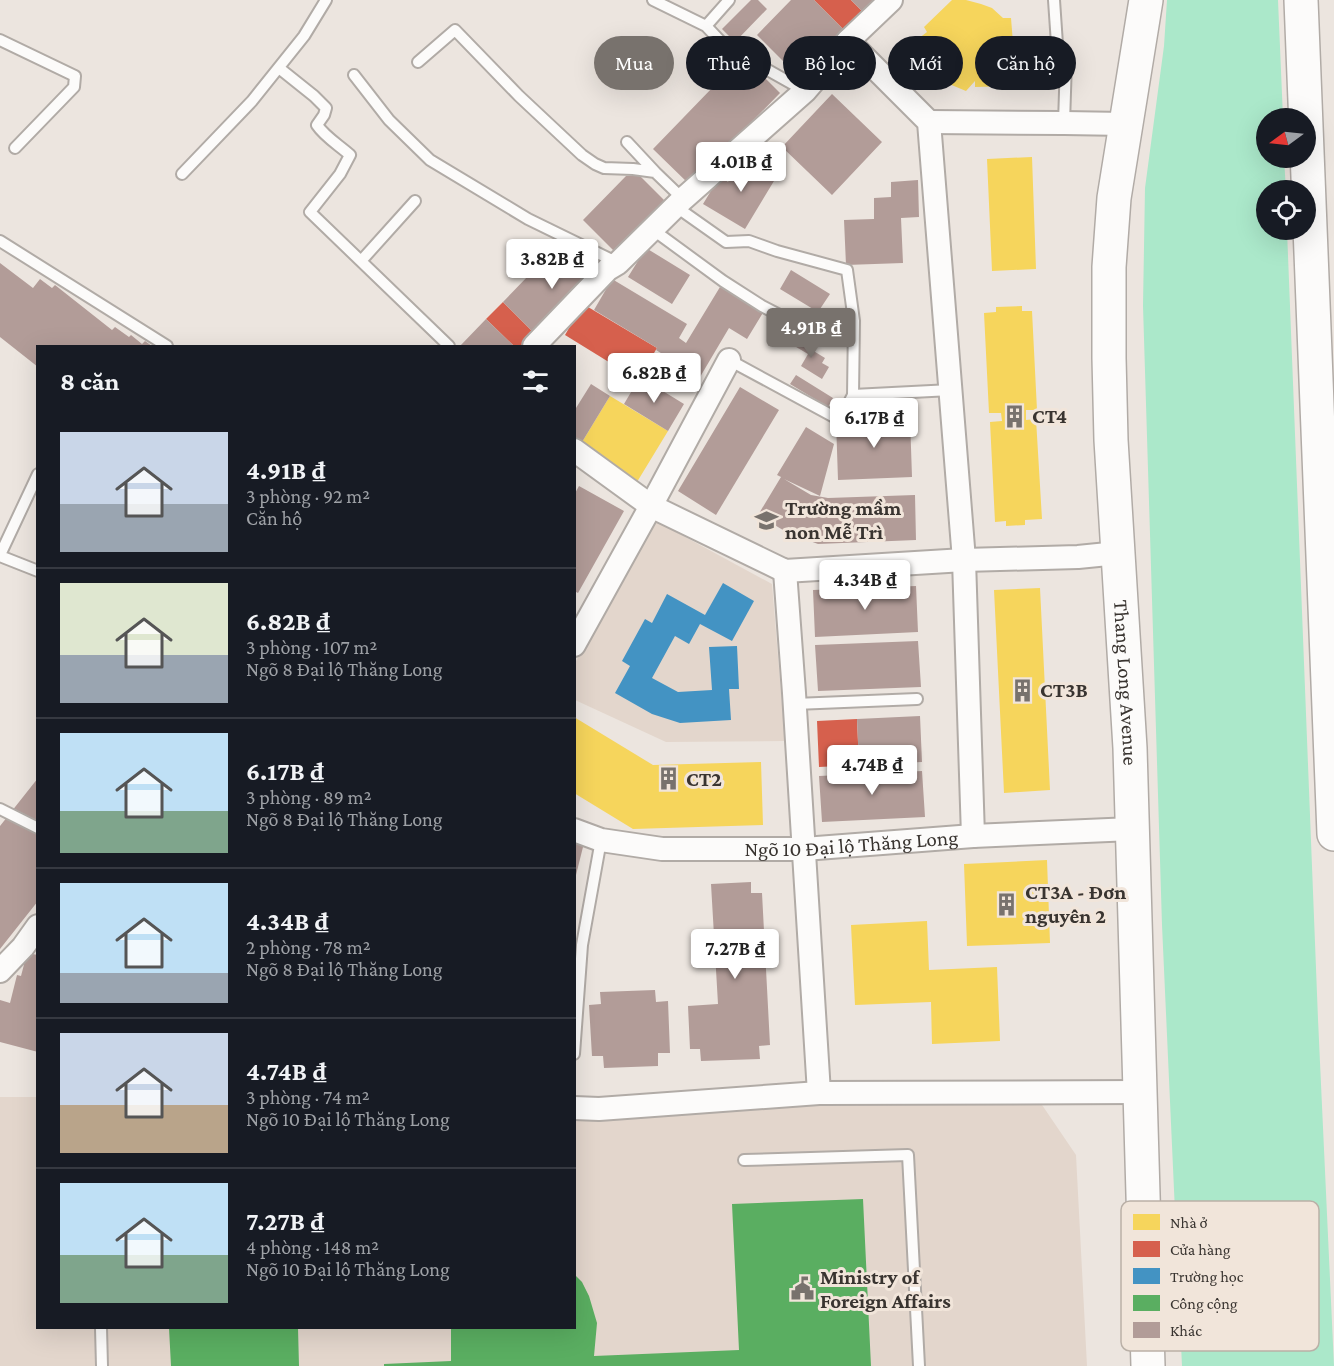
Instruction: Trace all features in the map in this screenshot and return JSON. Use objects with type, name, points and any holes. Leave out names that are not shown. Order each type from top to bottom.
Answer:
[{"type":"main road","name":"Thang Long Avenue","points":[[1143,1201],[1130,748],[1111,440],[1109,267],[1114,198],[1146,0]]},
{"type":"main road","points":[[1301,0],[1334,834]]},
{"type":"main road","name":"Thang Long Avenue","points":[[1148,1351],[1148,1366]]},
{"type":"street","points":[[853,36],[891,0]]},
{"type":"street","points":[[876,69],[929,122],[964,560],[973,836]]},
{"type":"street","points":[[535,345],[608,269],[618,263],[679,202],[805,91]]},
{"type":"street","points":[[929,122],[1125,124]]},
{"type":"street","points":[[576,641],[729,360]]},
{"type":"street","points":[[576,451],[651,506],[785,571],[964,560],[1078,557],[1118,553]]},
{"type":"street","points":[[785,571],[819,1093]]},
{"type":"street","name":"Ngõ 10 Đại lộ Thăng Long","points":[[576,831],[601,840],[662,849],[804,849],[973,836],[1132,829]]},
{"type":"street","points":[[0,970],[23,947],[36,929]]},
{"type":"street","points":[[576,1108],[598,1109],[819,1093],[1140,1092]]},
{"type":"lane","points":[[182,174],[252,101],[303,36],[326,0]]},
{"type":"lane","points":[[653,0],[706,26],[725,46],[805,91]]},
{"type":"lane","points":[[706,26],[729,0]]},
{"type":"lane","points":[[1054,0],[1057,44],[1066,61],[1064,123]]},
{"type":"lane","points":[[418,62],[455,30],[519,96],[582,155],[604,168],[655,172]]},
{"type":"lane","points":[[0,40],[75,76],[74,87],[15,148]]},
{"type":"lane","points":[[279,68],[326,108],[317,125],[350,156],[340,174],[310,212],[448,345]]},
{"type":"lane","points":[[354,75],[389,120],[430,160],[528,219],[618,263]]},
{"type":"lane","points":[[627,142],[679,202],[726,242],[749,241],[847,270],[854,321],[853,395],[840,420],[729,360]]},
{"type":"lane","points":[[361,261],[415,201]]},
{"type":"lane","points":[[652,229],[723,281],[762,306],[818,335]]},
{"type":"lane","points":[[0,241],[165,345]]},
{"type":"lane","points":[[853,395],[951,390]]},
{"type":"lane","points":[[36,478],[0,555],[36,571]]},
{"type":"lane","points":[[795,704],[917,699]]},
{"type":"lane","points":[[0,809],[36,827]]},
{"type":"lane","points":[[576,999],[578,944],[601,840]]},
{"type":"lane","points":[[744,1160],[908,1155],[919,1366]]},
{"type":"lane","points":[[101,1329],[102,1366]]},
{"type":"shaded area","points":[[652,519],[772,584],[785,741],[666,742],[576,700],[576,661]]},
{"type":"shaded area","points":[[0,1097],[36,1097],[36,1329],[576,1329],[576,1100],[1038,1099],[1076,1155],[1087,1366],[0,1366]]},
{"type":"green space","points":[[1167,0],[1278,0],[1283,108],[1256,108],[1256,168],[1285,168],[1285,180],[1256,180],[1256,240],[1287,240],[1334,1366],[1182,1366],[1181,1351],[1319,1351],[1319,1201],[1175,1201],[1162,925],[1143,306],[1145,188],[1164,46]]},
{"type":"building: Nhà ở","points":[[952,0],[966,0],[992,8],[1003,18],[1011,18],[1012,36],[975,36],[975,81],[966,91],[963,90],[963,36],[922,36],[927,32],[924,27]]},
{"type":"building: Nhà ở","points":[[1032,157],[1036,269],[992,271],[987,159]]},
{"type":"building: Nhà ở","name":"CT4","points":[[1022,306],[1022,311],[1032,311],[1037,410],[1026,410],[1026,420],[1036,419],[1042,519],[1025,520],[1025,525],[1006,526],[1006,521],[995,522],[990,422],[1002,421],[1001,413],[989,413],[984,313],[996,312],[996,307]]},
{"type":"building: Nhà ở","points":[[610,396],[668,431],[637,482],[579,447]]},
{"type":"building: Nhà ở","name":"CT3B","points":[[1040,588],[1050,790],[1004,793],[994,590]]},
{"type":"building: Nhà ở","name":"CT2","points":[[576,718],[653,765],[761,762],[763,825],[633,829],[576,794]]},
{"type":"building: Nhà ở","name":"CT3A - Đơn nguyên 2","points":[[1047,860],[1050,943],[967,946],[964,864]]},
{"type":"building: Nhà ở","points":[[927,921],[929,970],[997,967],[1000,1041],[932,1044],[931,1002],[855,1005],[851,925]]},
{"type":"building: Cửa hàng","points":[[814,0],[851,0],[863,12],[845,31]]},
{"type":"building: Cửa hàng","points":[[503,302],[540,339],[534,345],[513,345],[486,319]]},
{"type":"building: Cửa hàng","points":[[583,304],[657,348],[638,380],[565,335]]},
{"type":"building: Cửa hàng","points":[[857,719],[859,765],[819,767],[817,721]]},
{"type":"building: Trường học","points":[[723,583],[754,601],[732,641],[700,624],[689,644],[675,636],[652,678],[678,692],[712,690],[709,647],[737,646],[739,689],[729,689],[731,720],[680,723],[652,714],[615,693],[630,666],[622,661],[645,619],[652,623],[667,594],[705,615]]},
{"type":"building: Công cộng","name":"Ministry of Foreign Affairs","points":[[863,1199],[871,1366],[384,1366],[384,1364],[451,1361],[451,1329],[576,1329],[576,1276],[589,1296],[597,1323],[594,1356],[739,1350],[732,1204]]},
{"type":"building: Công cộng","points":[[169,1329],[298,1329],[299,1366],[171,1366]]},
{"type":"building: Khác","points":[[751,0],[758,0],[767,9],[741,36],[729,36],[722,29]]},
{"type":"building: Khác","points":[[791,0],[814,0],[845,31],[840,36],[783,36],[783,61],[771,49],[771,36],[757,35]]},
{"type":"building: Khác","points":[[851,0],[875,0],[863,12]]},
{"type":"building: Khác","points":[[771,84],[780,93],[690,185],[653,149],[710,90],[771,90]]},
{"type":"building: Khác","points":[[832,94],[882,142],[832,195],[782,147]]},
{"type":"building: Khác","points":[[744,156],[777,176],[745,229],[703,204],[720,176],[728,182]]},
{"type":"building: Khác","points":[[626,176],[640,176],[670,206],[620,257],[583,220]]},
{"type":"building: Khác","points":[[918,180],[919,217],[901,218],[903,263],[846,265],[844,220],[874,219],[874,198],[891,197],[891,182]]},
{"type":"building: Khác","points":[[556,247],[606,272],[540,339],[503,302]]},
{"type":"building: Khác","points":[[646,248],[690,275],[672,304],[628,277]]},
{"type":"building: Khác","points":[[0,263],[33,288],[40,279],[52,288],[55,285],[112,330],[115,327],[142,344],[145,341],[151,345],[36,345],[36,365],[0,337]]},
{"type":"building: Khác","points":[[791,270],[830,294],[818,312],[780,289]]},
{"type":"building: Khác","points":[[612,279],[687,324],[679,338],[686,343],[720,287],[764,311],[747,339],[729,328],[700,377],[594,310]]},
{"type":"building: Khác","points":[[486,319],[513,345],[461,345]]},
{"type":"building: Khác","points":[[789,336],[825,358],[822,363],[829,367],[822,379],[801,366],[808,354],[786,341]]},
{"type":"building: Khác","points":[[796,375],[833,398],[828,407],[790,384]]},
{"type":"building: Khác","points":[[640,377],[684,404],[668,431],[624,404]]},
{"type":"building: Khác","points":[[591,384],[610,396],[579,447],[576,445],[576,408]]},
{"type":"building: Khác","points":[[740,387],[779,410],[716,515],[678,491]]},
{"type":"building: Khác","points":[[910,418],[912,477],[838,480],[836,421]]},
{"type":"building: Khác","points":[[806,427],[834,444],[820,496],[784,479],[811,495],[828,498],[915,495],[916,540],[818,544],[788,533],[758,515],[781,477],[777,475]]},
{"type":"building: Khác","points":[[579,486],[624,511],[578,593],[576,592],[576,491]]},
{"type":"building: Khác","points":[[916,586],[918,632],[815,637],[813,590]]},
{"type":"building: Khác","points":[[918,641],[921,687],[818,691],[815,645]]},
{"type":"building: Khác","points":[[920,716],[922,762],[859,765],[857,719]]},
{"type":"building: Khác","points":[[922,771],[925,817],[822,822],[819,776]]},
{"type":"building: Khác","points":[[36,781],[36,904],[0,949],[0,826]]},
{"type":"building: Khác","points":[[576,833],[586,835],[576,875]]},
{"type":"building: Khác","points":[[751,882],[751,893],[762,893],[770,1045],[759,1046],[760,1059],[701,1061],[700,1049],[690,1049],[688,1006],[718,1004],[711,884]]},
{"type":"building: Khác","points":[[27,953],[36,955],[36,1051],[0,1042],[0,1000],[10,1003],[17,975],[21,976]]},
{"type":"building: Khác","points":[[655,990],[656,1002],[668,1001],[670,1053],[658,1053],[658,1066],[604,1068],[603,1056],[592,1056],[589,1005],[601,1004],[600,992]]},
{"type":"place","name":"CT4","points":[[1014,416]]},
{"type":"place","name":"Trường mầm non Mễ Trì","points":[[767,520]]},
{"type":"place","name":"CT3B","points":[[1022,690]]},
{"type":"place","name":"CT2","points":[[668,779]]},
{"type":"place","name":"CT3A - Đơn nguyên 2","points":[[1007,904]]},
{"type":"place","name":"Ministry of Foreign Affairs","points":[[802,1289]]}]
